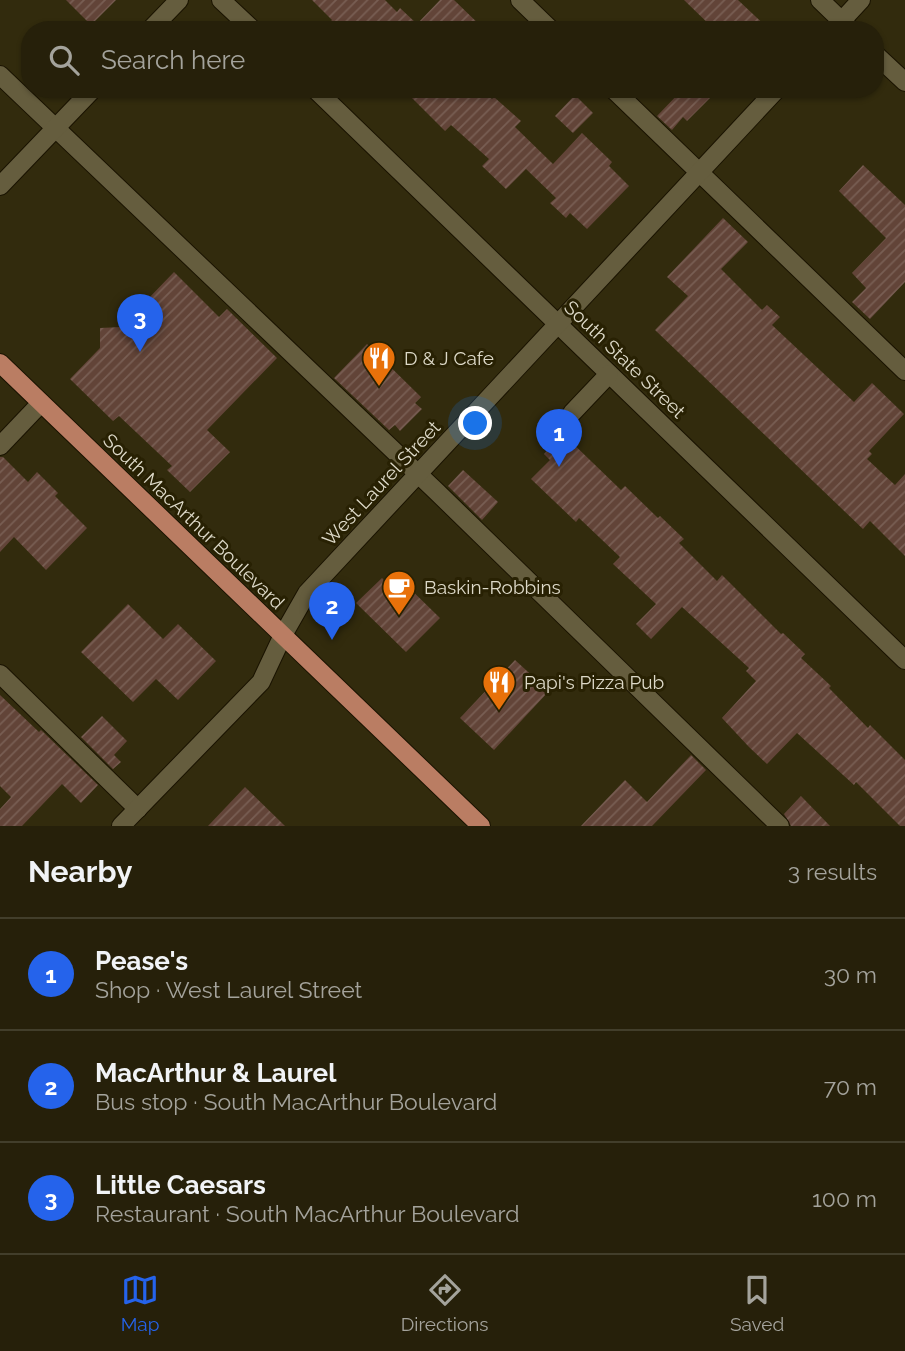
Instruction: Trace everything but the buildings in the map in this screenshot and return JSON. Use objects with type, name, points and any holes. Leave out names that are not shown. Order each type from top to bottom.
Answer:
[{"type":"main road","name":"South MacArthur Boulevard","points":[[4,373],[41,403],[481,826]]},
{"type":"street","points":[[159,21],[179,0]]},
{"type":"street","points":[[221,0],[243,21]]},
{"type":"street","points":[[520,0],[542,21]]},
{"type":"street","points":[[820,0],[837,21]]},
{"type":"street","points":[[846,21],[861,0]]},
{"type":"street","points":[[884,62],[905,82]]},
{"type":"street","points":[[0,75],[21,95]]},
{"type":"street","points":[[24,98],[780,826]]},
{"type":"street","points":[[0,186],[84,98]]},
{"type":"street","name":"South State Street","points":[[324,98],[905,660]]},
{"type":"street","points":[[622,98],[905,370]]},
{"type":"street","name":"West Laurel Street","points":[[121,826],[261,681],[307,593],[769,98]]},
{"type":"street","points":[[572,413],[609,374]]},
{"type":"street","points":[[0,446],[41,403]]},
{"type":"street","points":[[0,674],[138,808]]},
{"type":"place","name":"Little Caesars","points":[[140,352]]},
{"type":"place","name":"D & J Cafe","points":[[379,388]]},
{"type":"place","name":"Pease's","points":[[559,467]]},
{"type":"place","name":"Baskin-Robbins","points":[[399,617]]},
{"type":"place","name":"MacArthur & Laurel","points":[[332,640]]},
{"type":"place","name":"Papi's Pizza Pub","points":[[499,712]]}]
